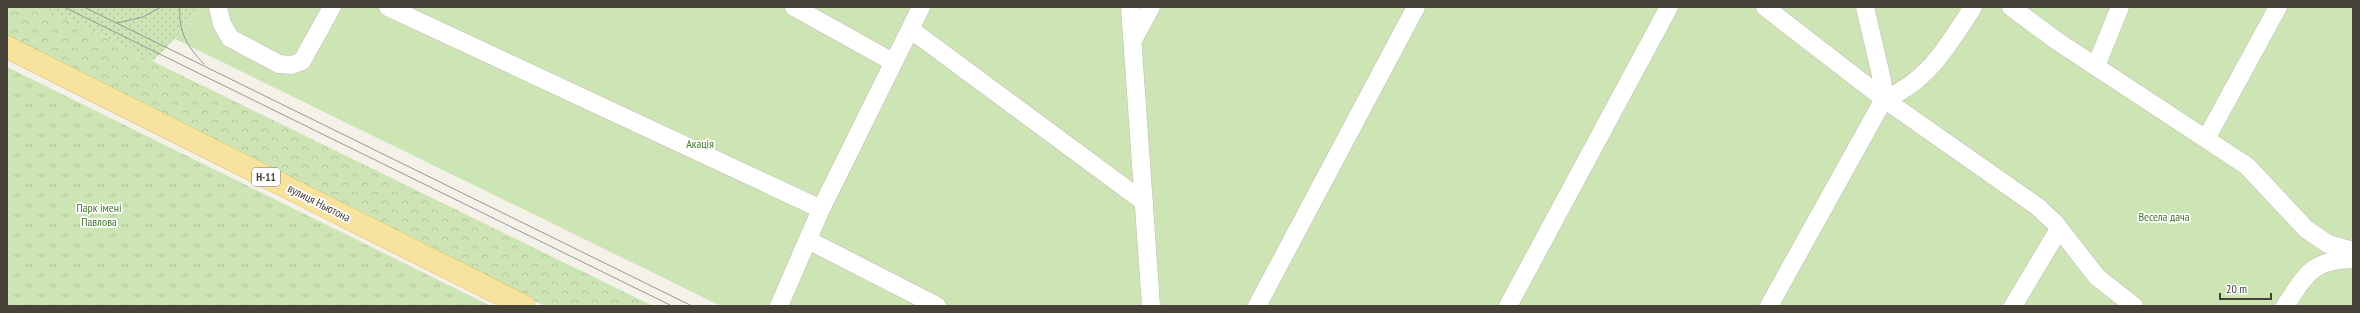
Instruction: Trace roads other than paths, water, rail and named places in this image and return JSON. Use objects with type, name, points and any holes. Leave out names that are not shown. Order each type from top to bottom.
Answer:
[{"type":"main road","name":"вулиця Ньютона","points":[[7,47],[524,306]]},
{"type":"street","points":[[218,7],[222,24],[230,38],[279,64],[292,65],[302,61],[332,7]]},
{"type":"street","points":[[388,7],[821,209]]},
{"type":"street","points":[[794,7],[893,62]]},
{"type":"street","points":[[779,306],[821,209],[921,7]]},
{"type":"street","points":[[1130,7],[1151,306]]},
{"type":"street","points":[[1132,40],[1150,7]]},
{"type":"street","points":[[1257,306],[1416,7]]},
{"type":"street","points":[[1508,306],[1668,7]]},
{"type":"street","points":[[1765,7],[1884,99],[2038,207],[2059,229],[2096,277],[2134,306]]},
{"type":"street","points":[[1769,306],[1884,99],[1882,80],[1865,7]]},
{"type":"street","points":[[1884,99],[1899,93],[1919,79],[1942,56],[1973,7]]},
{"type":"street","points":[[2011,7],[2057,42],[2096,66],[2247,166],[2306,229],[2328,244],[2353,251]]},
{"type":"street","points":[[2096,66],[2120,7]]},
{"type":"street","points":[[2206,139],[2278,7]]},
{"type":"street","points":[[910,29],[1144,202]]},
{"type":"street","points":[[2013,306],[2059,229]]},
{"type":"street","points":[[808,240],[937,306]]},
{"type":"street","points":[[2285,306],[2308,272],[2325,262],[2353,259]]},
{"type":"tram line","points":[[64,7],[672,306]]},
{"type":"tram line","points":[[84,7],[692,306]]},
{"type":"tram line","points":[[117,23],[143,17],[161,7]]},
{"type":"tram line","points":[[180,7],[182,31],[188,45],[204,64]]},
{"type":"park label","name":"Акація","points":[[700,144]]},
{"type":"park label","name":"Парк імені Павлова","points":[[99,215]]},
{"type":"park label","name":"Весела дача","points":[[2164,217]]}]
